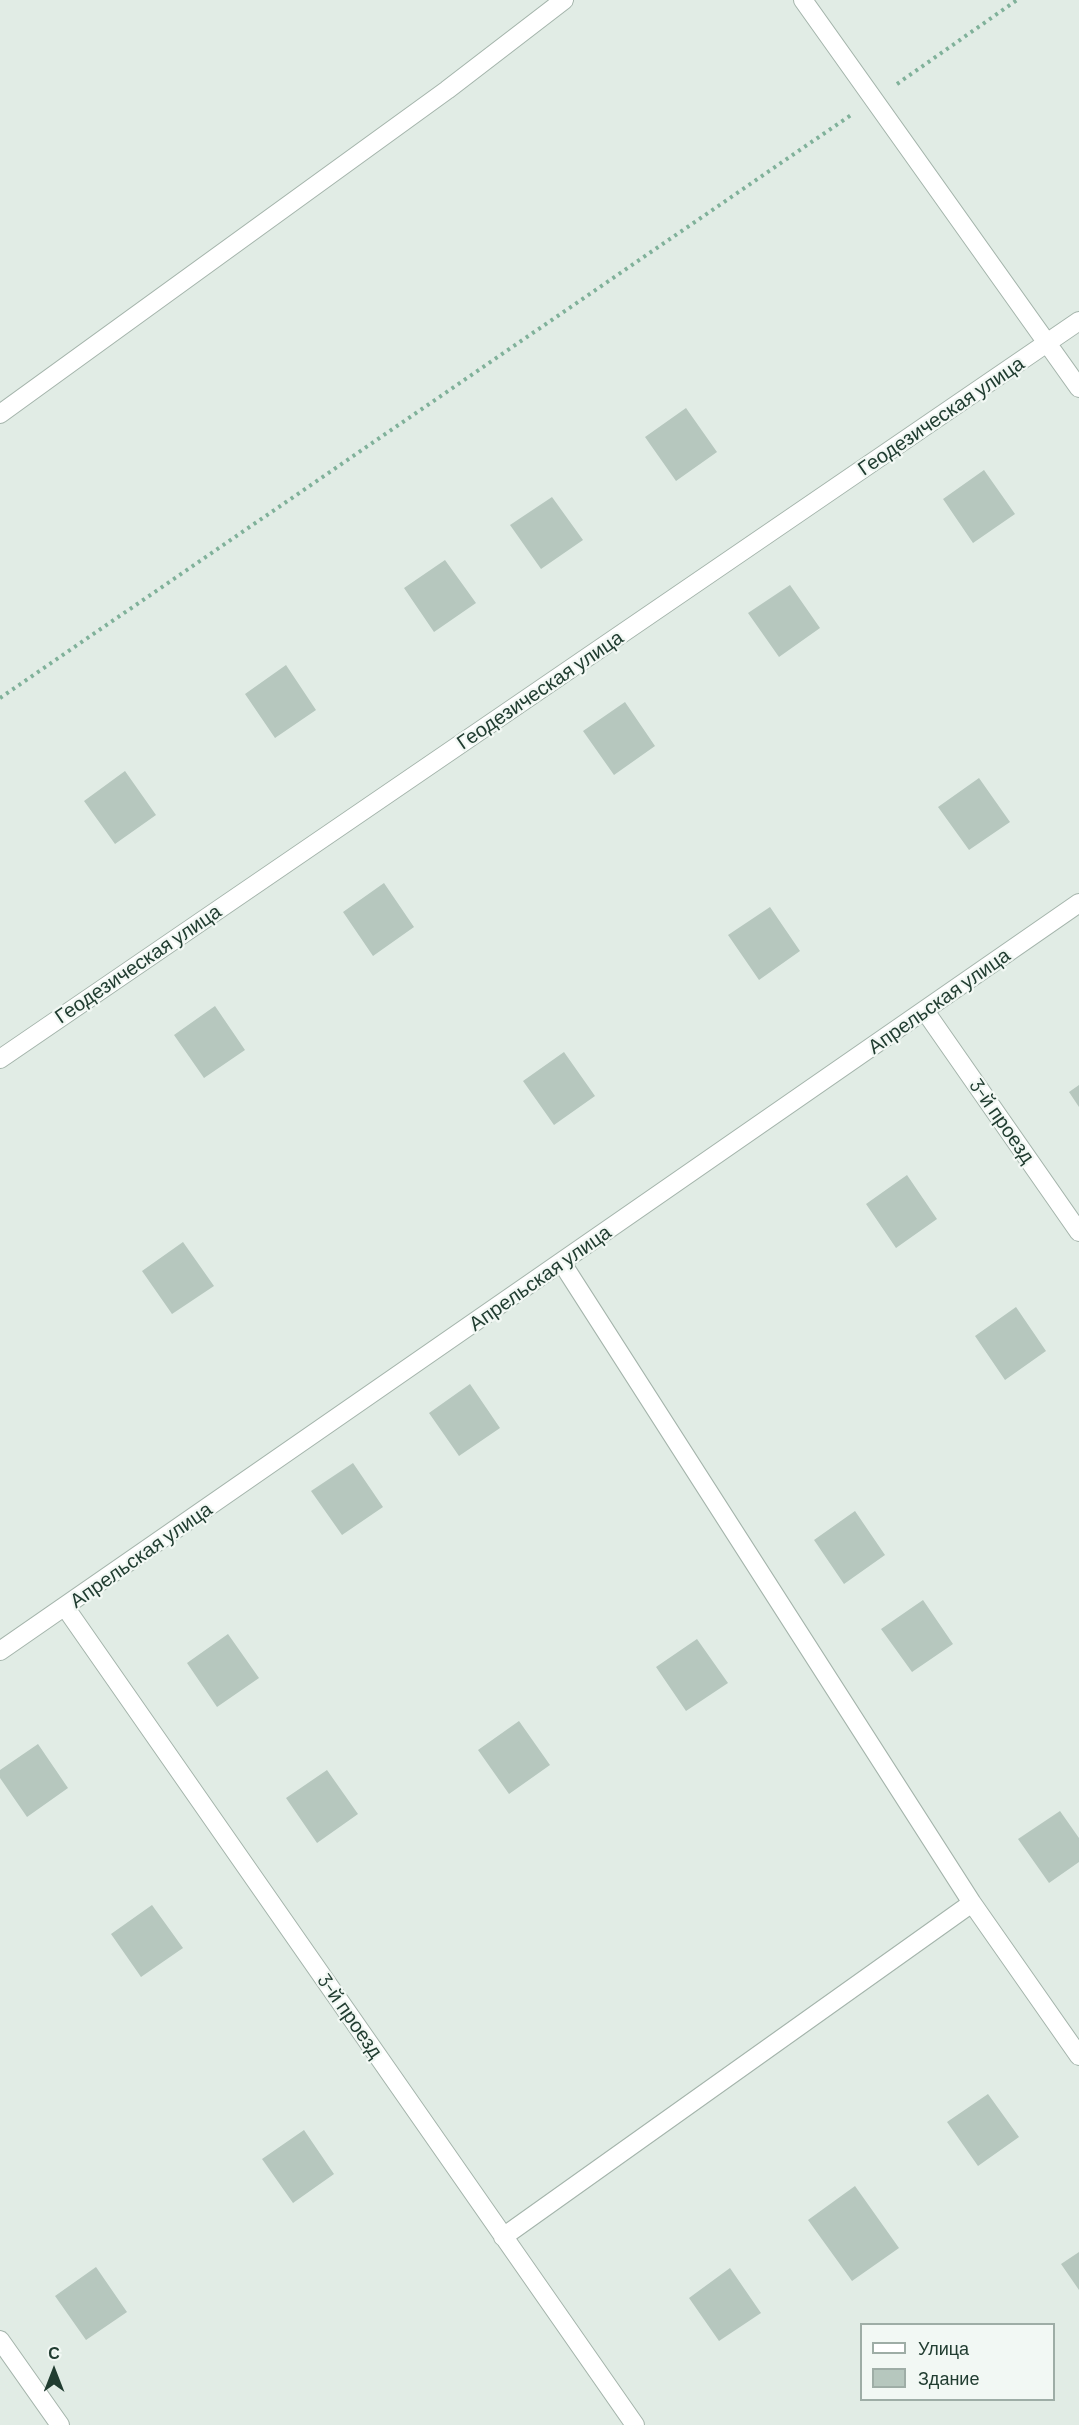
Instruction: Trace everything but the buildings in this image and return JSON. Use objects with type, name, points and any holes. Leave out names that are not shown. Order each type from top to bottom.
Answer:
[{"type":"street","points":[[0,414],[447,90],[564,0]]},
{"type":"street","points":[[803,0],[1079,388]]},
{"type":"street","name":"Геодезическая улица","points":[[0,1059],[1079,321]]},
{"type":"street","name":"Апрельская улица","points":[[0,1651],[1079,903]]},
{"type":"street","name":"3-й проезд","points":[[925,1011],[1079,1232]]},
{"type":"street","points":[[562,1263],[972,1903],[1079,2056]]},
{"type":"street","name":"3-й проезд","points":[[65,1607],[635,2425]]},
{"type":"street","points":[[503,2237],[972,1903]]},
{"type":"street","points":[[0,2340],[60,2425]]},
{"type":"path","points":[[0,698],[1017,0]]}]
